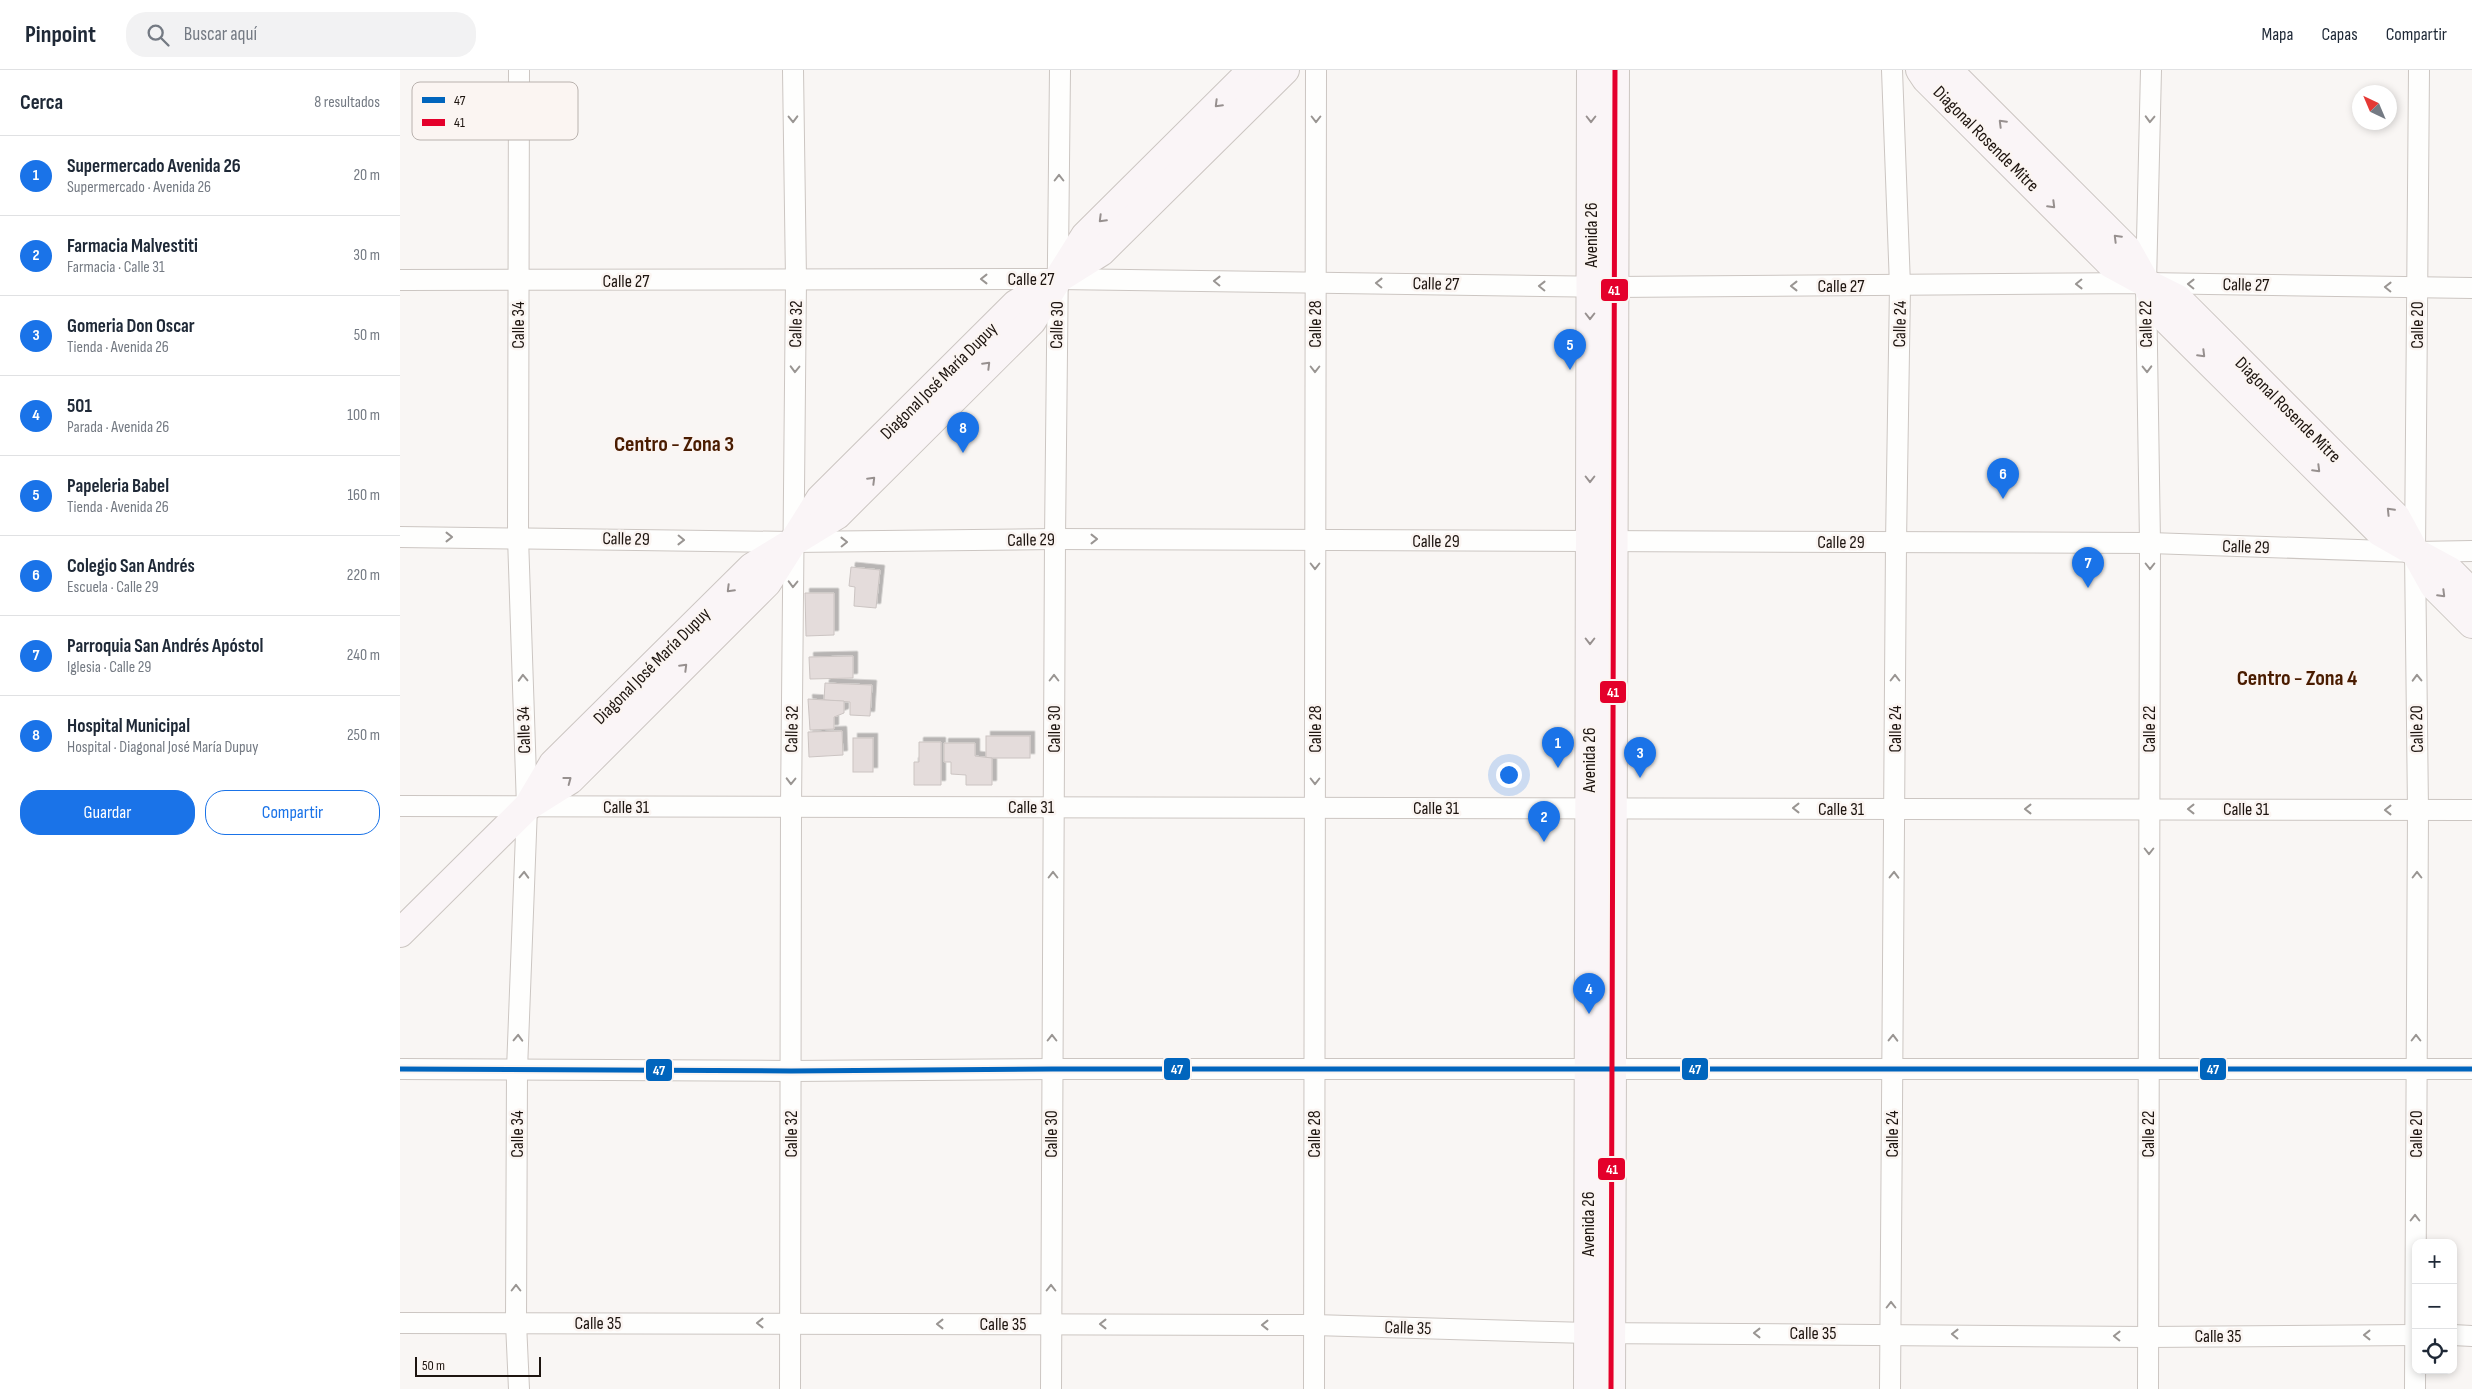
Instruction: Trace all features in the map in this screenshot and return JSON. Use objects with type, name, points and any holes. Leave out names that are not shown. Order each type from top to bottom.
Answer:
[{"type":"main road","name":"Diagonal José María Dupuy","points":[[1058,279],[1085,236],[1252,70]]},
{"type":"main road","name":"Diagonal José María Dupuy","points":[[400,933],[527,807],[553,764],[752,567],[794,542],[820,499],[1016,304],[1101,252],[1285,70]]},
{"type":"main road","name":"Avenida 26","points":[[1588,1389],[1599,1333],[1602,542],[1602,287],[1591,70]]},
{"type":"main road","name":"Avenida 26","points":[[1602,287],[1615,70]]},
{"type":"main road","name":"Diagonal Rosende Mitre","points":[[1920,70],[1926,79],[2111,264],[2146,283]]},
{"type":"main road","name":"Diagonal Rosende Mitre","points":[[1948,70],[2128,249],[2162,315],[2380,532],[2450,571],[2472,593]]},
{"type":"main road","points":[[2416,552],[2434,586],[2472,624]]},
{"type":"main road","name":"Avenida 26","points":[[1599,1333],[1611,1389]]},
{"type":"street","name":"Calle 32","points":[[790,1389],[791,807],[796,280],[792,70]]},
{"type":"street","name":"Calle 30","points":[[1051,1389],[1053,808],[1060,70]]},
{"type":"street","name":"Calle 28","points":[[1314,1389],[1316,70]]},
{"type":"street","name":"Calle 24","points":[[1890,1389],[1896,542],[1900,286],[1892,70]]},
{"type":"street","name":"Calle 22","points":[[2148,1389],[2150,544],[2146,283],[2152,70]]},
{"type":"street","name":"Calle 20","points":[[2415,1329],[2419,70]]},
{"type":"street","name":"Calle 34","points":[[518,1389],[516,1323],[517,1070],[527,807],[518,537],[519,140]]},
{"type":"street","name":"Calle 27","points":[[400,280],[1058,279],[1602,287],[2146,283],[2472,288]]},
{"type":"street","name":"Calle 29","points":[[400,537],[794,542],[1055,539],[1896,542],[2150,544],[2416,552],[2472,551]]},
{"type":"street","name":"Calle 31","points":[[400,806],[2472,810]]},
{"type":"street","points":[[400,1069],[791,1071],[1052,1069],[2472,1070]]},
{"type":"street","name":"Calle 35","points":[[400,1322],[1314,1325],[1599,1333],[2148,1336],[2412,1335]]},
{"type":"street","points":[[2457,1336],[2472,1336]]},
{"type":"street","name":"Calle 20","points":[[2415,1374],[2415,1389]]},
{"type":"building","points":[[851,567],[880,570],[876,608],[854,606],[855,587],[849,586]]},
{"type":"building","points":[[805,593],[834,593],[834,635],[806,636]]},
{"type":"building","points":[[853,656],[853,678],[810,679],[809,657]]},
{"type":"building","points":[[825,683],[872,685],[870,716],[850,715],[850,702],[824,700]]},
{"type":"building","points":[[808,699],[844,701],[844,713],[834,717],[834,729],[810,730]]},
{"type":"building","points":[[842,731],[843,755],[809,757],[808,732]]},
{"type":"building","points":[[986,736],[1030,736],[1030,758],[986,758]]},
{"type":"building","points":[[853,738],[873,738],[873,772],[853,772]]},
{"type":"building","points":[[919,742],[941,742],[941,785],[914,785],[914,762],[919,762]]},
{"type":"building","points":[[944,743],[975,743],[975,756],[992,758],[992,785],[966,785],[966,775],[951,774],[951,762],[944,762]]},
{"type":"transit line","name":"41","points":[[1611,1389],[1615,70]]},
{"type":"transit line","name":"47","points":[[400,1069],[791,1071],[1052,1069],[2472,1069]]},
{"type":"place","name":"Papeleria Babel","points":[[1570,370]]},
{"type":"place","name":"Hospital Municipal","points":[[963,453]]},
{"type":"place","name":"Colegio San Andrés","points":[[2003,499]]},
{"type":"place","name":"Parroquia San Andrés Apóstol","points":[[2088,588]]},
{"type":"place","name":"Supermercado Avenida 26","points":[[1558,768]]},
{"type":"place","name":"Gomeria Don Oscar","points":[[1640,778]]},
{"type":"place","name":"Farmacia Malvestiti","points":[[1544,842]]},
{"type":"place","name":"501","points":[[1589,1014]]},
{"type":"district","name":"Centro - Zona 3","points":[[674,444]]},
{"type":"district","name":"Centro - Zona 4","points":[[2297,678]]}]
